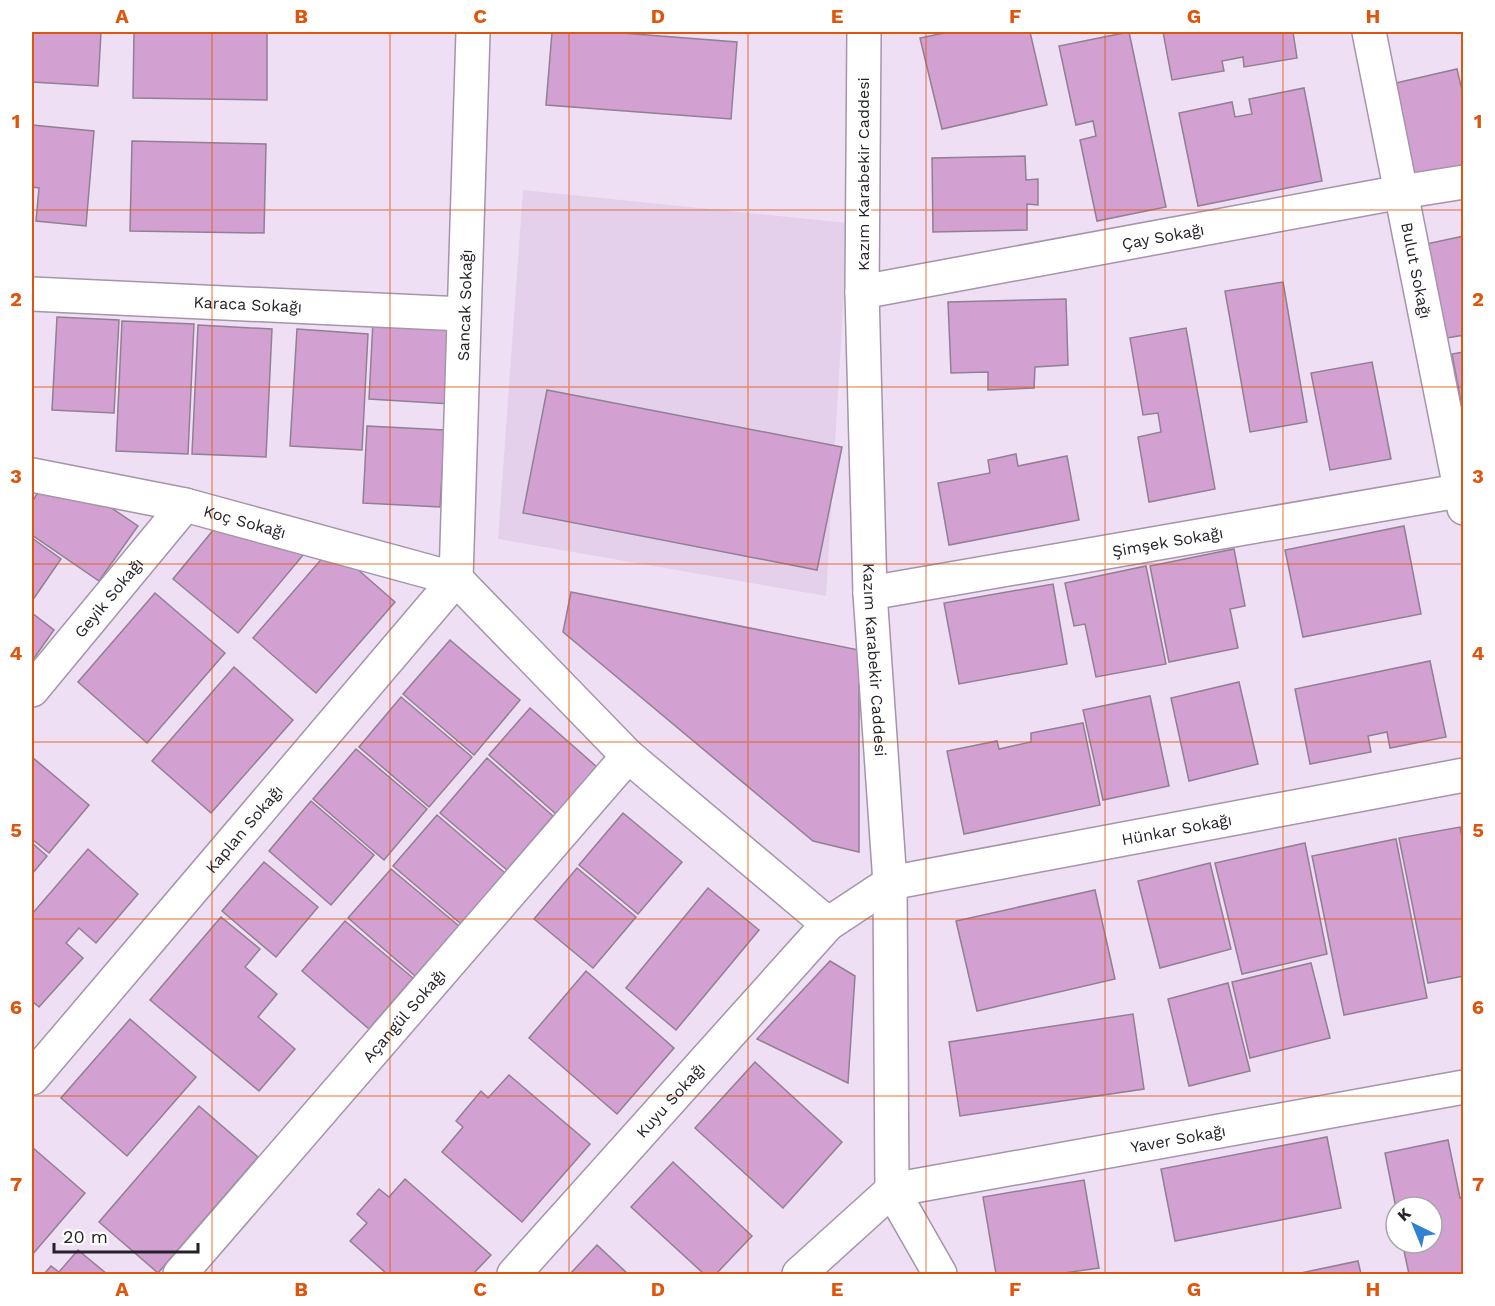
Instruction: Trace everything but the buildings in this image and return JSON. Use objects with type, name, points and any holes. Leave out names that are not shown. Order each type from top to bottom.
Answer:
[{"type":"street","name":"Sancak Sokağı","points":[[456,579],[473,32]]},
{"type":"street","name":"Kazım Karabekir Caddesi","points":[[864,32],[862,292],[870,593],[890,884],[892,1190],[940,1275]]},
{"type":"street","name":"Bulut Sokağı","points":[[1369,32],[1462,496]]},
{"type":"street","name":"Çay Sokağı","points":[[862,292],[1464,182]]},
{"type":"street","name":"Karaca Sokağı","points":[[32,294],[463,314]]},
{"type":"street","name":"Koç Sokağı","points":[[32,475],[185,506],[456,579]]},
{"type":"street","name":"Şimşek Sokağı","points":[[870,593],[1462,496]]},
{"type":"street","name":"Geyik Sokağı","points":[[32,690],[185,506]]},
{"type":"street","points":[[456,579],[628,756],[828,924]]},
{"type":"street","name":"Kaplan Sokağı","points":[[32,1078],[456,579]]},
{"type":"street","name":"Açangül Sokağı","points":[[180,1275],[628,756]]},
{"type":"street","name":"Hünkar Sokağı","points":[[890,884],[1464,775]]},
{"type":"street","name":"Kuyu Sokağı","points":[[514,1275],[828,924],[890,884]]},
{"type":"street","name":"Yaver Sokağı","points":[[892,1190],[1464,1087]]},
{"type":"street","points":[[799,1275],[892,1190]]},
{"type":"shaded area","points":[[523,190],[848,223],[826,596],[498,539]]}]
